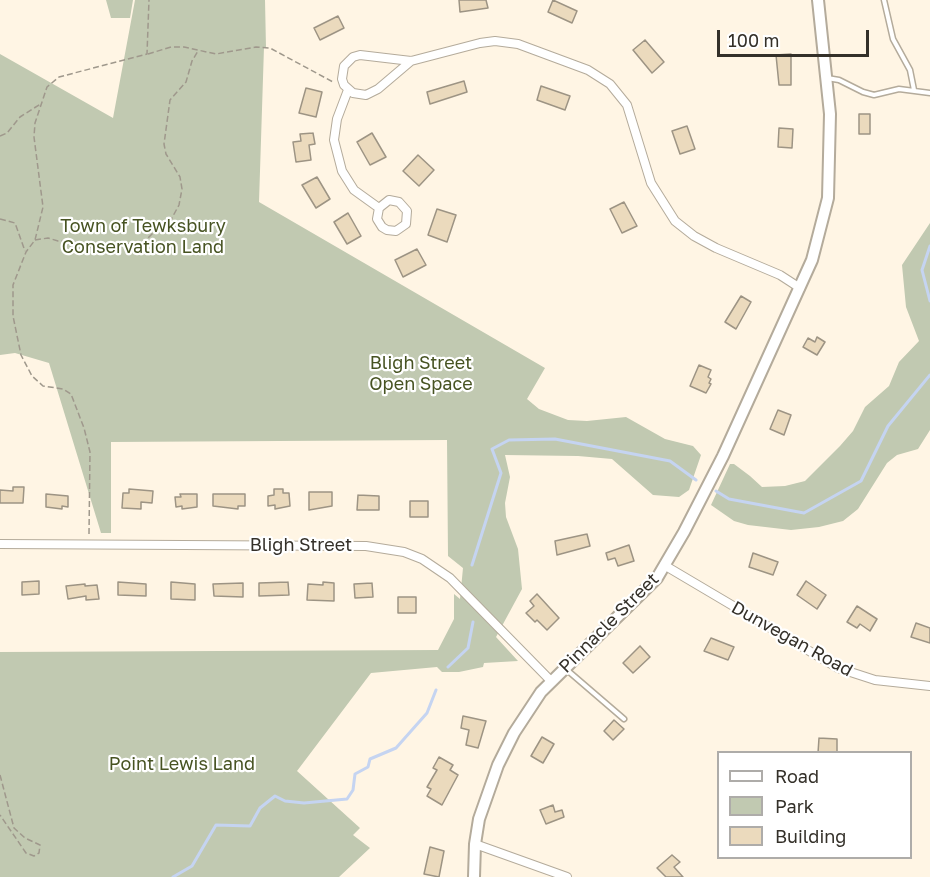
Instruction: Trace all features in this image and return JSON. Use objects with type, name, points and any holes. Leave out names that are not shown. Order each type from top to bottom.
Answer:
[{"type":"street","name":"Pinnacle Street","points":[[474,877],[475,844],[479,819],[498,765],[514,733],[551,681],[657,578],[718,466],[812,260],[828,198],[830,114],[818,0]]},
{"type":"street","points":[[346,87],[359,95],[372,92],[411,62],[480,43],[518,44],[588,70],[610,84],[627,105],[651,183],[675,221],[694,236],[716,248],[780,275],[800,288]]},
{"type":"street","points":[[379,207],[351,186],[342,171],[336,152],[335,130],[346,87],[342,72],[344,66],[353,57],[368,56],[411,62]]},
{"type":"street","points":[[389,201],[399,202],[407,211],[406,224],[396,231],[384,229],[377,219],[379,207],[389,201]]},
{"type":"street","name":"Bligh Street","points":[[0,544],[366,546],[404,552],[422,559],[450,578],[551,681]]},
{"type":"street","name":"Dunvegan Road","points":[[664,565],[838,668],[875,680],[930,686]]},
{"type":"street","points":[[475,844],[567,877]]},
{"type":"lane","points":[[884,0],[893,39],[910,70],[914,90]]},
{"type":"lane","points":[[826,77],[874,95],[898,89],[930,93]]},
{"type":"lane","points":[[565,667],[624,719]]},
{"type":"path","points":[[147,54],[149,0]]},
{"type":"path","points":[[89,534],[90,452],[84,428],[71,394],[63,389],[43,386],[32,376],[21,355],[13,316],[13,285],[26,252],[35,240],[43,207],[34,137],[35,123],[47,87],[59,77],[171,47],[184,47],[216,54],[256,47],[270,48],[346,87]]},
{"type":"path","points":[[35,240],[48,238],[70,241],[93,248],[148,241],[154,232],[167,227],[182,198],[180,177],[166,154],[164,144],[170,100],[186,82],[198,51]]},
{"type":"path","points":[[0,136],[7,133],[20,117],[43,102]]},
{"type":"path","points":[[0,219],[15,223],[26,252]]},
{"type":"path","points":[[0,775],[14,828],[25,838],[40,845],[39,853],[34,856],[26,853],[0,815]]},
{"type":"green space","points":[[106,0],[133,0],[130,18],[111,18]]},
{"type":"green space","points":[[135,0],[265,0],[266,48],[264,47],[259,202],[545,368],[527,399],[539,409],[568,420],[587,421],[626,417],[665,439],[693,446],[701,455],[689,490],[679,497],[653,495],[612,459],[505,455],[510,477],[505,503],[506,517],[518,549],[522,589],[496,637],[518,661],[484,663],[483,667],[459,672],[442,672],[437,667],[371,673],[297,771],[360,828],[353,835],[370,848],[339,877],[0,877],[0,652],[438,650],[454,619],[454,594],[460,599],[463,568],[448,556],[447,440],[111,442],[111,533],[101,533],[49,363],[15,353],[0,355],[0,54],[113,118]]},
{"type":"green space","points":[[930,223],[930,430],[918,449],[897,455],[887,463],[858,509],[843,521],[819,527],[791,530],[748,525],[734,521],[711,505],[730,464],[734,464],[762,487],[785,486],[805,481],[853,431],[865,407],[889,386],[899,362],[919,341],[906,307],[902,265]]},
{"type":"building","points":[[459,0],[486,0],[488,8],[460,12]]},
{"type":"building","points":[[553,0],[577,11],[572,23],[548,12]]},
{"type":"building","points":[[338,16],[344,28],[320,40],[314,28]]},
{"type":"building","points":[[645,40],[664,62],[652,73],[633,50]]},
{"type":"building","points":[[791,54],[791,85],[779,85],[776,55]]},
{"type":"building","points":[[464,81],[467,92],[430,104],[427,92]]},
{"type":"building","points":[[541,86],[570,96],[565,110],[537,100]]},
{"type":"building","points":[[306,88],[322,92],[316,117],[299,113]]},
{"type":"building","points":[[859,114],[870,114],[870,134],[859,134]]},
{"type":"building","points":[[687,126],[695,149],[680,154],[672,131]]},
{"type":"building","points":[[779,128],[793,129],[792,148],[778,147]]},
{"type":"building","points":[[313,133],[315,144],[309,145],[311,160],[296,162],[293,142],[301,141],[300,134]]},
{"type":"building","points":[[372,133],[386,157],[370,165],[357,142]]},
{"type":"building","points":[[418,155],[434,170],[419,186],[403,171]]},
{"type":"building","points":[[317,177],[330,199],[316,208],[302,185]]},
{"type":"building","points":[[624,202],[637,226],[622,233],[610,209]]},
{"type":"building","points":[[437,209],[456,215],[447,242],[428,235]]},
{"type":"building","points":[[348,213],[361,236],[347,244],[334,222]]},
{"type":"building","points":[[417,249],[426,265],[403,277],[395,260]]},
{"type":"building","points":[[741,296],[751,302],[736,329],[725,322]]},
{"type":"building","points":[[817,337],[825,342],[817,355],[803,347],[808,338],[815,342]]},
{"type":"building","points":[[699,365],[711,370],[708,377],[711,379],[709,383],[711,384],[706,393],[690,386]]},
{"type":"building","points":[[778,410],[791,415],[784,435],[770,429]]},
{"type":"building","points":[[13,487],[24,487],[23,503],[0,503],[0,490],[13,491]]},
{"type":"building","points":[[129,489],[153,491],[152,503],[141,502],[141,509],[122,508],[123,493],[129,493]]},
{"type":"building","points":[[274,489],[283,489],[283,493],[289,493],[290,506],[275,509],[275,505],[268,506],[268,496],[274,495]]},
{"type":"building","points":[[309,492],[332,492],[332,506],[309,510]]},
{"type":"building","points":[[46,494],[68,496],[68,507],[62,506],[62,509],[46,507]]},
{"type":"building","points":[[180,494],[197,494],[197,507],[182,509],[182,506],[176,507],[175,497],[181,497]]},
{"type":"building","points":[[213,494],[245,494],[245,506],[238,506],[238,509],[213,506]]},
{"type":"building","points":[[358,495],[379,496],[379,510],[357,510]]},
{"type":"building","points":[[410,501],[428,501],[428,517],[410,517]]},
{"type":"building","points":[[587,534],[590,546],[557,555],[555,541]]},
{"type":"building","points":[[629,545],[634,561],[618,566],[615,558],[608,560],[606,553]]},
{"type":"building","points":[[753,553],[778,562],[773,575],[749,567]]},
{"type":"building","points":[[39,581],[39,594],[22,595],[22,582]]},
{"type":"building","points":[[806,581],[826,595],[817,609],[797,595]]},
{"type":"building","points":[[118,582],[146,584],[146,596],[118,595]]},
{"type":"building","points":[[171,582],[195,584],[195,600],[171,599]]},
{"type":"building","points":[[288,582],[289,595],[259,596],[259,583]]},
{"type":"building","points":[[323,582],[334,583],[334,601],[307,600],[308,584],[323,585]]},
{"type":"building","points":[[243,583],[243,597],[214,596],[213,584]]},
{"type":"building","points":[[372,583],[373,597],[355,598],[354,584]]},
{"type":"building","points":[[85,584],[85,586],[97,585],[99,599],[86,600],[86,596],[68,599],[66,586]]},
{"type":"building","points":[[537,594],[559,618],[547,630],[526,613],[534,606],[530,601]]},
{"type":"building","points":[[398,597],[416,597],[416,613],[398,613]]},
{"type":"building","points":[[857,606],[877,619],[870,631],[860,624],[857,628],[847,622]]},
{"type":"building","points":[[916,623],[930,628],[930,643],[911,637]]},
{"type":"building","points":[[711,638],[734,647],[728,660],[704,651]]},
{"type":"building","points":[[640,646],[650,657],[633,673],[623,663]]},
{"type":"building","points":[[463,716],[486,721],[478,748],[466,745],[469,730],[461,728]]},
{"type":"building","points":[[614,720],[624,729],[613,740],[604,731]]},
{"type":"building","points":[[542,737],[554,744],[543,763],[531,756]]},
{"type":"building","points":[[819,738],[837,739],[837,751],[818,751]]},
{"type":"building","points":[[439,757],[453,765],[450,770],[458,775],[442,805],[427,796],[431,789],[427,787],[437,770],[433,768]]},
{"type":"building","points":[[553,805],[555,812],[562,810],[564,817],[546,824],[540,810]]},
{"type":"building","points":[[430,847],[444,851],[439,877],[424,874]]},
{"type":"building","points":[[672,855],[680,862],[674,867],[683,877],[666,877],[657,868]]},
{"type":"waterway","points":[[930,246],[922,270],[930,301]]},
{"type":"waterway","points":[[716,491],[729,499],[804,513],[861,481],[888,426],[930,375]]},
{"type":"waterway","points":[[472,565],[501,473],[492,449],[509,440],[555,439],[670,461],[696,480]]},
{"type":"waterway","points":[[448,667],[468,648],[473,622]]},
{"type":"waterway","points":[[173,877],[192,866],[216,825],[250,826],[260,808],[275,796],[285,801],[304,803],[347,799],[353,790],[355,774],[368,767],[370,759],[396,748],[427,713],[436,690]]},
{"type":"park label","name":"Town of Tewksbury Conservation Land","points":[[143,236]]},
{"type":"park label","name":"Bligh Street Open Space","points":[[421,373]]},
{"type":"park label","name":"Point Lewis Land","points":[[182,764]]}]
